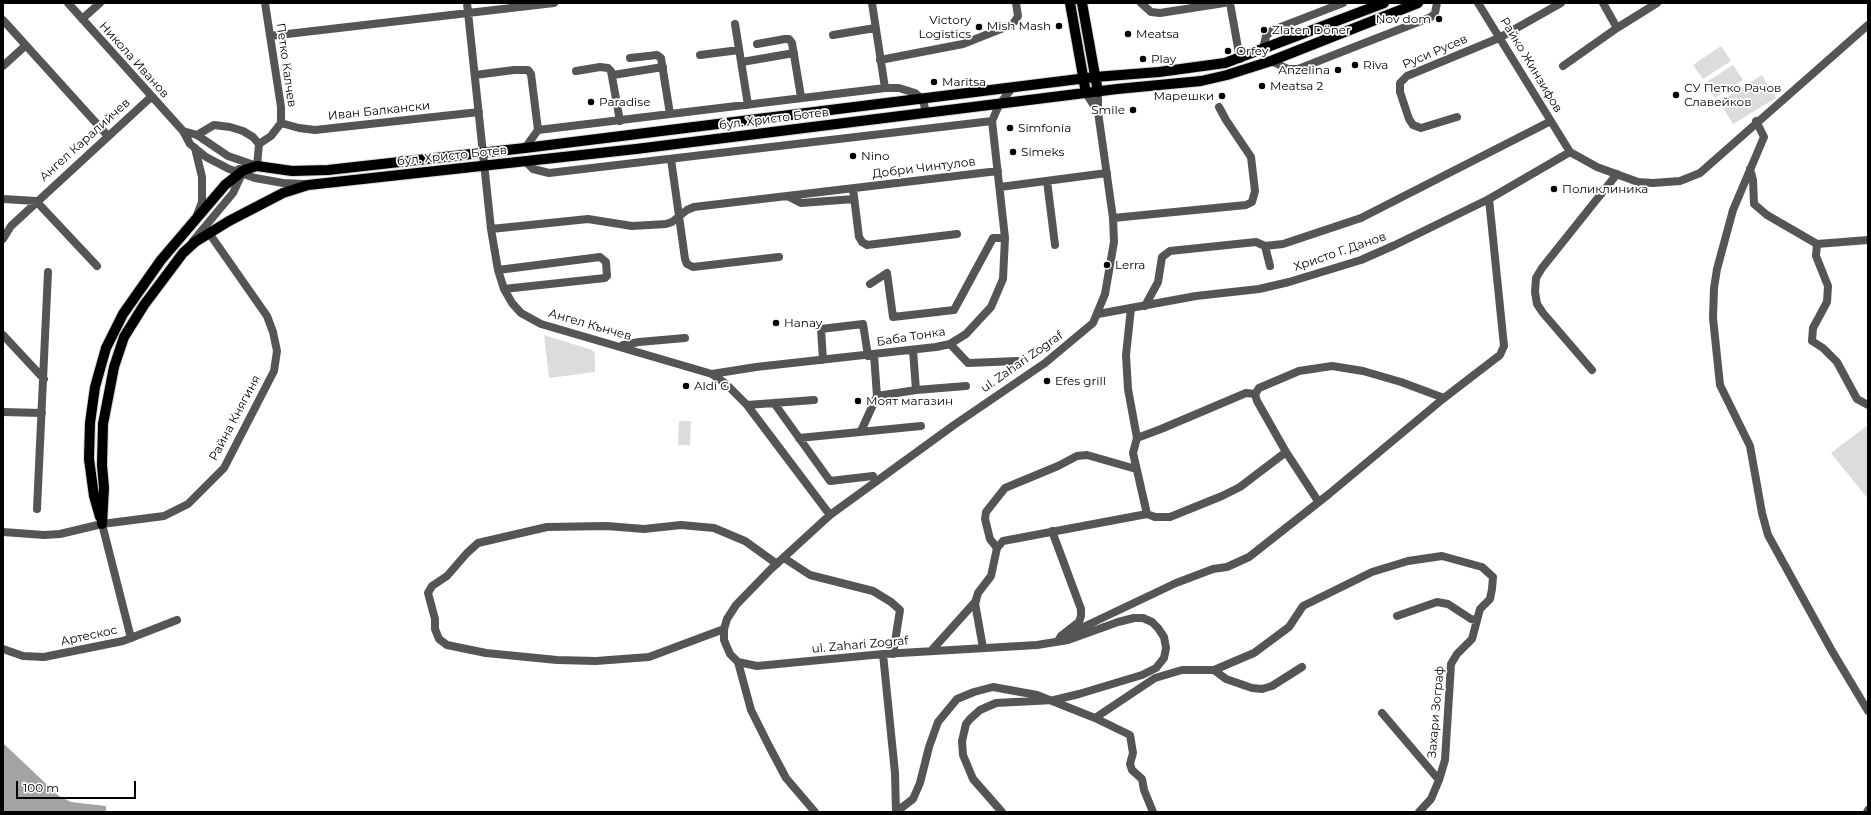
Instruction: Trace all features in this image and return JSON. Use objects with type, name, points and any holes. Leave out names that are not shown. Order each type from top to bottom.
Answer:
[{"type":"main road","points":[[1070,3],[1086,93]]},
{"type":"main road","points":[[1082,3],[1098,92]]},
{"type":"main road","name":"бул. Христо Ботев","points":[[102,524],[94,496],[89,459],[90,423],[100,366],[113,332],[122,314],[161,260],[225,185],[239,173],[257,166],[292,171],[328,170],[923,100],[1095,77],[1159,72],[1225,64],[1384,3]]},
{"type":"main road","name":"бул. Христо Ботев","points":[[102,524],[104,488],[102,465],[103,424],[114,366],[124,337],[134,320],[183,253],[209,233],[267,200],[308,184],[525,161],[1000,105],[1086,93],[1202,81],[1228,75],[1271,61],[1418,3]]},
{"type":"street","name":"Никола Иванов","points":[[68,3],[183,131],[187,140],[195,148]]},
{"type":"street","points":[[82,19],[100,3]]},
{"type":"street","name":"Петко Калчев","points":[[259,144],[271,136],[281,123],[281,107],[265,3]]},
{"type":"street","name":"Ангел Кънчев","points":[[467,3],[484,152],[491,230],[498,270],[504,289],[512,303],[521,313],[541,324],[712,374],[726,384],[747,405],[830,515]]},
{"type":"street","points":[[270,36],[554,3]]},
{"type":"street","points":[[872,3],[885,88]]},
{"type":"street","points":[[880,60],[963,44],[1011,25],[1018,16],[1016,3]]},
{"type":"street","points":[[1141,3],[1151,12],[1160,13],[1224,3]]},
{"type":"street","points":[[1230,3],[1240,59]]},
{"type":"street","points":[[1263,49],[1266,36],[1273,30],[1343,3]]},
{"type":"street","points":[[1271,61],[1288,69],[1298,70],[1431,17],[1437,3]]},
{"type":"street","name":"Райко Жинзифов","points":[[1478,3],[1570,152]]},
{"type":"street","points":[[1499,38],[1561,3]]},
{"type":"street","points":[[1603,3],[1617,28]]},
{"type":"street","points":[[1563,66],[1617,28],[1657,3]]},
{"type":"street","points":[[3,20],[107,136]]},
{"type":"street","points":[[735,24],[748,105]]},
{"type":"street","points":[[1570,152],[1597,167],[1638,182],[1668,183],[1691,177],[1700,173],[1729,149],[1756,121],[1781,103],[1868,25]]},
{"type":"street","points":[[833,35],[875,28]]},
{"type":"street","name":"Руси Русев","points":[[1457,117],[1421,128],[1413,125],[1409,120],[1400,92],[1400,83],[1407,76],[1499,38]]},
{"type":"street","points":[[757,44],[789,39],[792,43],[794,53],[800,98]]},
{"type":"street","points":[[3,66],[25,46]]},
{"type":"street","points":[[700,55],[739,50]]},
{"type":"street","points":[[742,62],[794,53]]},
{"type":"street","points":[[630,58],[659,56],[661,58],[670,114]]},
{"type":"street","points":[[576,71],[604,67],[611,71],[613,75],[620,121]]},
{"type":"street","points":[[613,75],[663,68]]},
{"type":"street","points":[[475,75],[514,70],[528,70],[531,74],[538,130],[525,148]]},
{"type":"street","points":[[538,130],[885,88],[908,90],[923,100],[926,113]]},
{"type":"street","points":[[525,161],[533,169],[549,173],[992,121],[1000,105],[1012,88]]},
{"type":"street","points":[[1098,92],[1098,112],[1113,218],[1114,242],[1113,257],[1105,294],[1098,314]]},
{"type":"street","points":[[1086,93],[1098,112]]},
{"type":"street","name":"Ангел Каралийчев","points":[[3,239],[11,226],[36,201],[151,97]]},
{"type":"street","points":[[1113,218],[1246,205],[1252,202],[1255,191],[1251,157],[1219,107]]},
{"type":"street","name":"Иван Балкански","points":[[281,123],[299,128],[315,130],[479,112]]},
{"type":"street","points":[[1145,306],[1158,282],[1162,257],[1170,251],[1256,242],[1264,246],[1283,244],[1361,218],[1551,120]]},
{"type":"street","name":"Баба Тонка","points":[[712,374],[756,367],[871,356],[950,344],[959,340],[976,325],[986,314],[998,294],[1004,279],[1005,269],[1005,238],[992,121]]},
{"type":"street","points":[[1756,121],[1764,137],[1733,210],[1717,269],[1714,288],[1713,318],[1720,386],[1745,434],[1751,451],[1762,513],[1768,535],[1832,651],[1868,711]]},
{"type":"street","points":[[183,131],[197,135],[238,161],[257,166],[259,144],[253,137],[243,131],[230,127],[214,125],[197,135]]},
{"type":"street","points":[[195,148],[206,157],[239,173],[267,182],[308,184]]},
{"type":"street","points":[[195,148],[202,177],[203,189],[202,202],[196,219]]},
{"type":"street","name":"Христо Г. Данов","points":[[1098,314],[1196,296],[1259,289],[1361,260],[1395,246],[1489,199],[1570,152]]},
{"type":"street","points":[[671,159],[685,259],[690,266],[779,257]]},
{"type":"street","points":[[183,253],[233,193],[238,184],[238,161]]},
{"type":"street","points":[[1750,169],[1753,180],[1752,199],[1757,208],[1817,244],[1868,240]]},
{"type":"street","name":"Добри Чинтулов","points":[[491,230],[588,219],[632,226],[666,224],[672,222],[679,215],[694,207],[853,190],[998,171]]},
{"type":"street","points":[[1000,187],[1107,173]]},
{"type":"street","points":[[1592,370],[1537,304],[1535,292],[1536,278],[1542,268],[1617,174]]},
{"type":"street","points":[[1047,181],[1055,246]]},
{"type":"street","points":[[853,190],[859,237],[862,242],[867,245],[957,234]]},
{"type":"street","name":"Добри Чинтулов","points":[[789,197],[801,204],[854,199]]},
{"type":"street","points":[[3,199],[36,201],[97,266]]},
{"type":"street","points":[[1068,640],[1077,630],[1176,583],[1213,569],[1238,563],[1249,557],[1335,489],[1444,398],[1500,355],[1504,346],[1489,199]]},
{"type":"street","name":"Райна Княгиня","points":[[3,532],[44,536],[60,534],[102,524],[164,516],[188,504],[210,484],[224,468],[274,371],[277,352],[270,323],[260,304],[209,233]]},
{"type":"street","points":[[870,284],[887,273],[893,317],[954,310],[993,238],[1005,238]]},
{"type":"street","points":[[1817,244],[1816,256],[1828,286],[1827,302],[1814,328],[1812,341],[1823,348],[1837,362],[1857,399],[1868,405]]},
{"type":"street","points":[[1264,246],[1270,266]]},
{"type":"street","points":[[498,270],[600,257],[606,262],[607,276],[604,278],[504,289]]},
{"type":"street","points":[[38,509],[48,272]]},
{"type":"street","points":[[1130,308],[1126,355],[1128,389],[1137,438],[1133,453],[1147,514]]},
{"type":"street","name":"ul. Zahari Zograf","points":[[724,629],[727,619],[736,605],[777,564],[830,515],[954,425],[1051,358],[1093,323],[1098,314]]},
{"type":"street","points":[[823,360],[820,329],[863,324],[871,356],[877,396],[861,431]]},
{"type":"street","points":[[3,335],[44,379]]},
{"type":"street","points":[[620,346],[639,342],[685,338]]},
{"type":"street","points":[[950,344],[968,363],[1017,361]]},
{"type":"street","points":[[913,350],[916,390]]},
{"type":"street","points":[[1255,394],[1260,388],[1299,371],[1332,366],[1363,371],[1401,382],[1444,398]]},
{"type":"street","points":[[877,396],[916,390],[966,386]]},
{"type":"street","points":[[1137,438],[1161,430],[1246,393],[1255,394]]},
{"type":"street","points":[[1255,394],[1257,401],[1286,452],[1318,501]]},
{"type":"street","points":[[747,405],[814,400]]},
{"type":"street","points":[[774,403],[830,481],[873,476]]},
{"type":"street","points":[[3,412],[42,413]]},
{"type":"street","points":[[799,438],[921,426]]},
{"type":"street","points":[[983,648],[976,612],[976,601],[978,593],[991,576],[997,548],[1003,541],[1010,538],[1147,514],[1154,517],[1170,517],[1222,496],[1256,476],[1286,452]]},
{"type":"street","points":[[997,548],[990,539],[985,519],[986,512],[1005,488],[1058,466],[1077,456],[1087,455],[1136,469]]},
{"type":"street","points":[[102,524],[131,638]]},
{"type":"street","points":[[777,564],[745,541],[714,528],[681,525],[644,528],[607,526],[547,527],[478,543],[447,576],[432,586],[428,593],[435,619],[435,629],[440,639],[447,645],[486,653],[557,660],[596,661],[649,657],[724,629],[726,646],[730,654],[738,662],[751,710],[786,778],[815,812]]},
{"type":"street","points":[[1052,531],[1081,609],[1079,622],[1061,636],[1058,642]]},
{"type":"street","points":[[1095,718],[1155,678],[1182,670],[1214,670],[1254,653],[1289,627],[1303,606],[1372,572],[1408,561],[1442,556],[1482,567],[1492,577],[1490,600],[1480,609],[1477,620],[1470,619],[1448,604],[1437,602],[1397,616]]},
{"type":"street","points":[[784,558],[810,575],[873,591],[891,602],[900,610],[893,654]]},
{"type":"street","points":[[931,652],[976,601]]},
{"type":"street","name":"ul. Zahari Zograf","points":[[738,662],[757,666],[883,654],[1037,645],[1068,640],[1118,622],[1134,618],[1143,618],[1152,622],[1164,637],[1166,648],[1164,658],[1156,668],[1142,675],[1110,686],[1054,700],[996,704],[980,710],[974,714],[966,724],[961,746],[967,768],[977,784],[1002,812]]},
{"type":"street","name":"Артескос","points":[[3,649],[23,656],[44,657],[131,638],[177,620]]},
{"type":"street","name":"Захари Зограф","points":[[1419,812],[1431,799],[1445,760],[1451,664],[1457,654],[1472,640],[1477,620]]},
{"type":"street","points":[[883,654],[895,773],[896,812]]},
{"type":"street","points":[[1214,670],[1226,679],[1252,688],[1262,689],[1272,686],[1302,667]]},
{"type":"street","points":[[896,812],[913,799],[920,782],[929,747],[938,722],[957,699],[974,692],[993,687],[1038,694],[1095,718],[1130,735],[1133,753],[1130,764],[1132,770],[1142,779],[1144,790],[1153,812]]},
{"type":"street","points":[[1382,713],[1439,780]]},
{"type":"shaded area","points":[[1721,46],[1731,61],[1703,79],[1693,65]]},
{"type":"shaded area","points":[[1733,65],[1743,80],[1715,98],[1705,83]]},
{"type":"shaded area","points":[[1762,75],[1776,98],[1733,124],[1719,102]]},
{"type":"shaded area","points":[[544,335],[592,350],[595,354],[595,372],[549,378]]},
{"type":"shaded area","points":[[679,421],[691,421],[690,445],[678,445]]},
{"type":"shaded area","points":[[1868,425],[1868,499],[1831,453]]},
{"type":"shaded area","points":[[3,743],[59,796],[71,802],[106,806],[106,812],[3,812]]},
{"type":"place","name":"Nov dom","points":[[1439,19]]},
{"type":"place","name":"Mish Mash","points":[[1059,26]]},
{"type":"place","name":"Victory Logistics","points":[[979,27]]},
{"type":"place","name":"Zlaten Döner","points":[[1264,30]]},
{"type":"place","name":"Meatsa","points":[[1128,34]]},
{"type":"place","name":"Orfey","points":[[1228,51]]},
{"type":"place","name":"Play","points":[[1143,59]]},
{"type":"place","name":"Riva","points":[[1355,65]]},
{"type":"place","name":"Anzelina","points":[[1338,70]]},
{"type":"place","name":"Maritsa","points":[[934,82]]},
{"type":"place","name":"Meatsa 2","points":[[1262,86]]},
{"type":"place","name":"СУ Петко Рачов Славейков","points":[[1676,95]]},
{"type":"place","name":"Марешки","points":[[1222,96]]},
{"type":"place","name":"Paradise","points":[[591,102]]},
{"type":"place","name":"Smile","points":[[1133,110]]},
{"type":"place","name":"Simfonia","points":[[1010,128]]},
{"type":"place","name":"Simeks","points":[[1013,152]]},
{"type":"place","name":"Nino","points":[[853,156]]},
{"type":"place","name":"Поликлиника","points":[[1554,189]]},
{"type":"place","name":"Lerra","points":[[1107,265]]},
{"type":"place","name":"Hanay","points":[[776,323]]},
{"type":"place","name":"Efes grill","points":[[1047,381]]},
{"type":"place","name":"Aldi G","points":[[686,386]]},
{"type":"place","name":"Моят магазин","points":[[858,401]]}]
